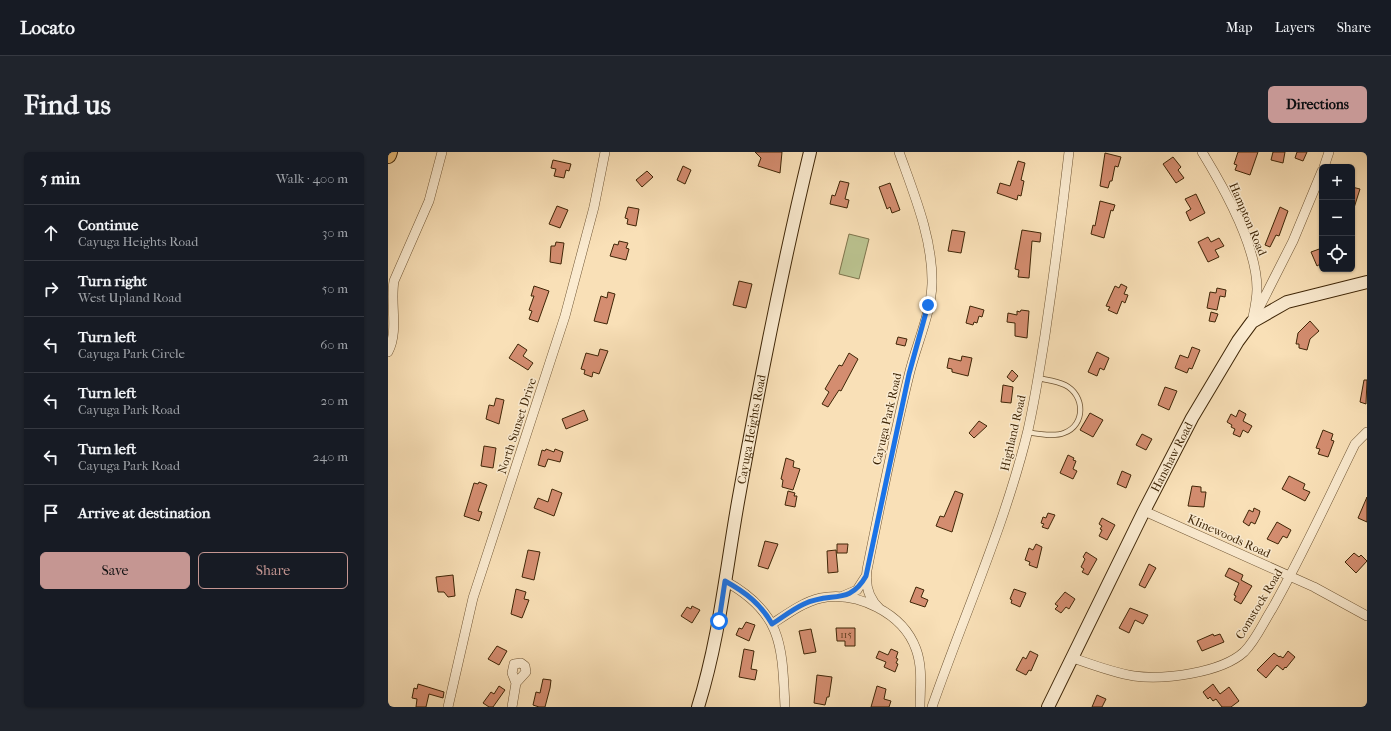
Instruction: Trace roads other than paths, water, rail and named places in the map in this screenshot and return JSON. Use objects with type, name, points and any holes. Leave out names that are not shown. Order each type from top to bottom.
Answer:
[{"type":"street","points":[[388,352],[393,337],[392,292],[394,281],[427,206],[442,152]]},
{"type":"street","name":"North Sunset Drive","points":[[448,707],[473,598],[565,316],[594,207],[605,152]]},
{"type":"street","name":"Cayuga Heights Road","points":[[698,707],[719,621],[771,326],[785,256],[810,152]]},
{"type":"street","name":"Cayuga Park Road","points":[[880,609],[872,600],[868,591],[866,576],[909,374],[928,305],[932,283],[926,236],[915,196],[899,152]]},
{"type":"street","name":"Highland Road","points":[[932,707],[990,553],[1014,482],[1027,432],[1038,378],[1055,270],[1070,152]]},
{"type":"street","name":"Hampton Road","points":[[1202,152],[1228,199],[1252,254],[1257,289],[1252,322]]},
{"type":"street","points":[[1325,164],[1330,152]]},
{"type":"street","points":[[1252,322],[1293,241],[1319,178]]},
{"type":"street","name":"Hanshaw Road","points":[[1048,707],[1144,511],[1192,418],[1229,355],[1252,322],[1287,302],[1328,290],[1367,282]]},
{"type":"street","name":"Comstock Road","points":[[1073,658],[1136,676],[1160,676],[1212,670],[1222,666],[1244,651],[1256,635],[1290,576],[1355,444],[1367,432]]},
{"type":"street","name":"Klinewoods Road","points":[[1144,511],[1314,587],[1367,616]]},
{"type":"street","name":"Cayuga Park Road","points":[[843,596],[857,590],[866,576]]},
{"type":"street","points":[[725,581],[740,588],[758,603],[772,624],[780,648],[784,707]]},
{"type":"street","points":[[772,624],[805,604],[821,598],[843,596],[862,601],[880,609],[902,628],[916,648],[921,671],[920,707]]},
{"type":"street","points":[[512,707],[516,683]]},
{"type":"lane","points":[[1027,432],[1063,434],[1071,429],[1081,412],[1079,398],[1066,386],[1038,378]]}]
